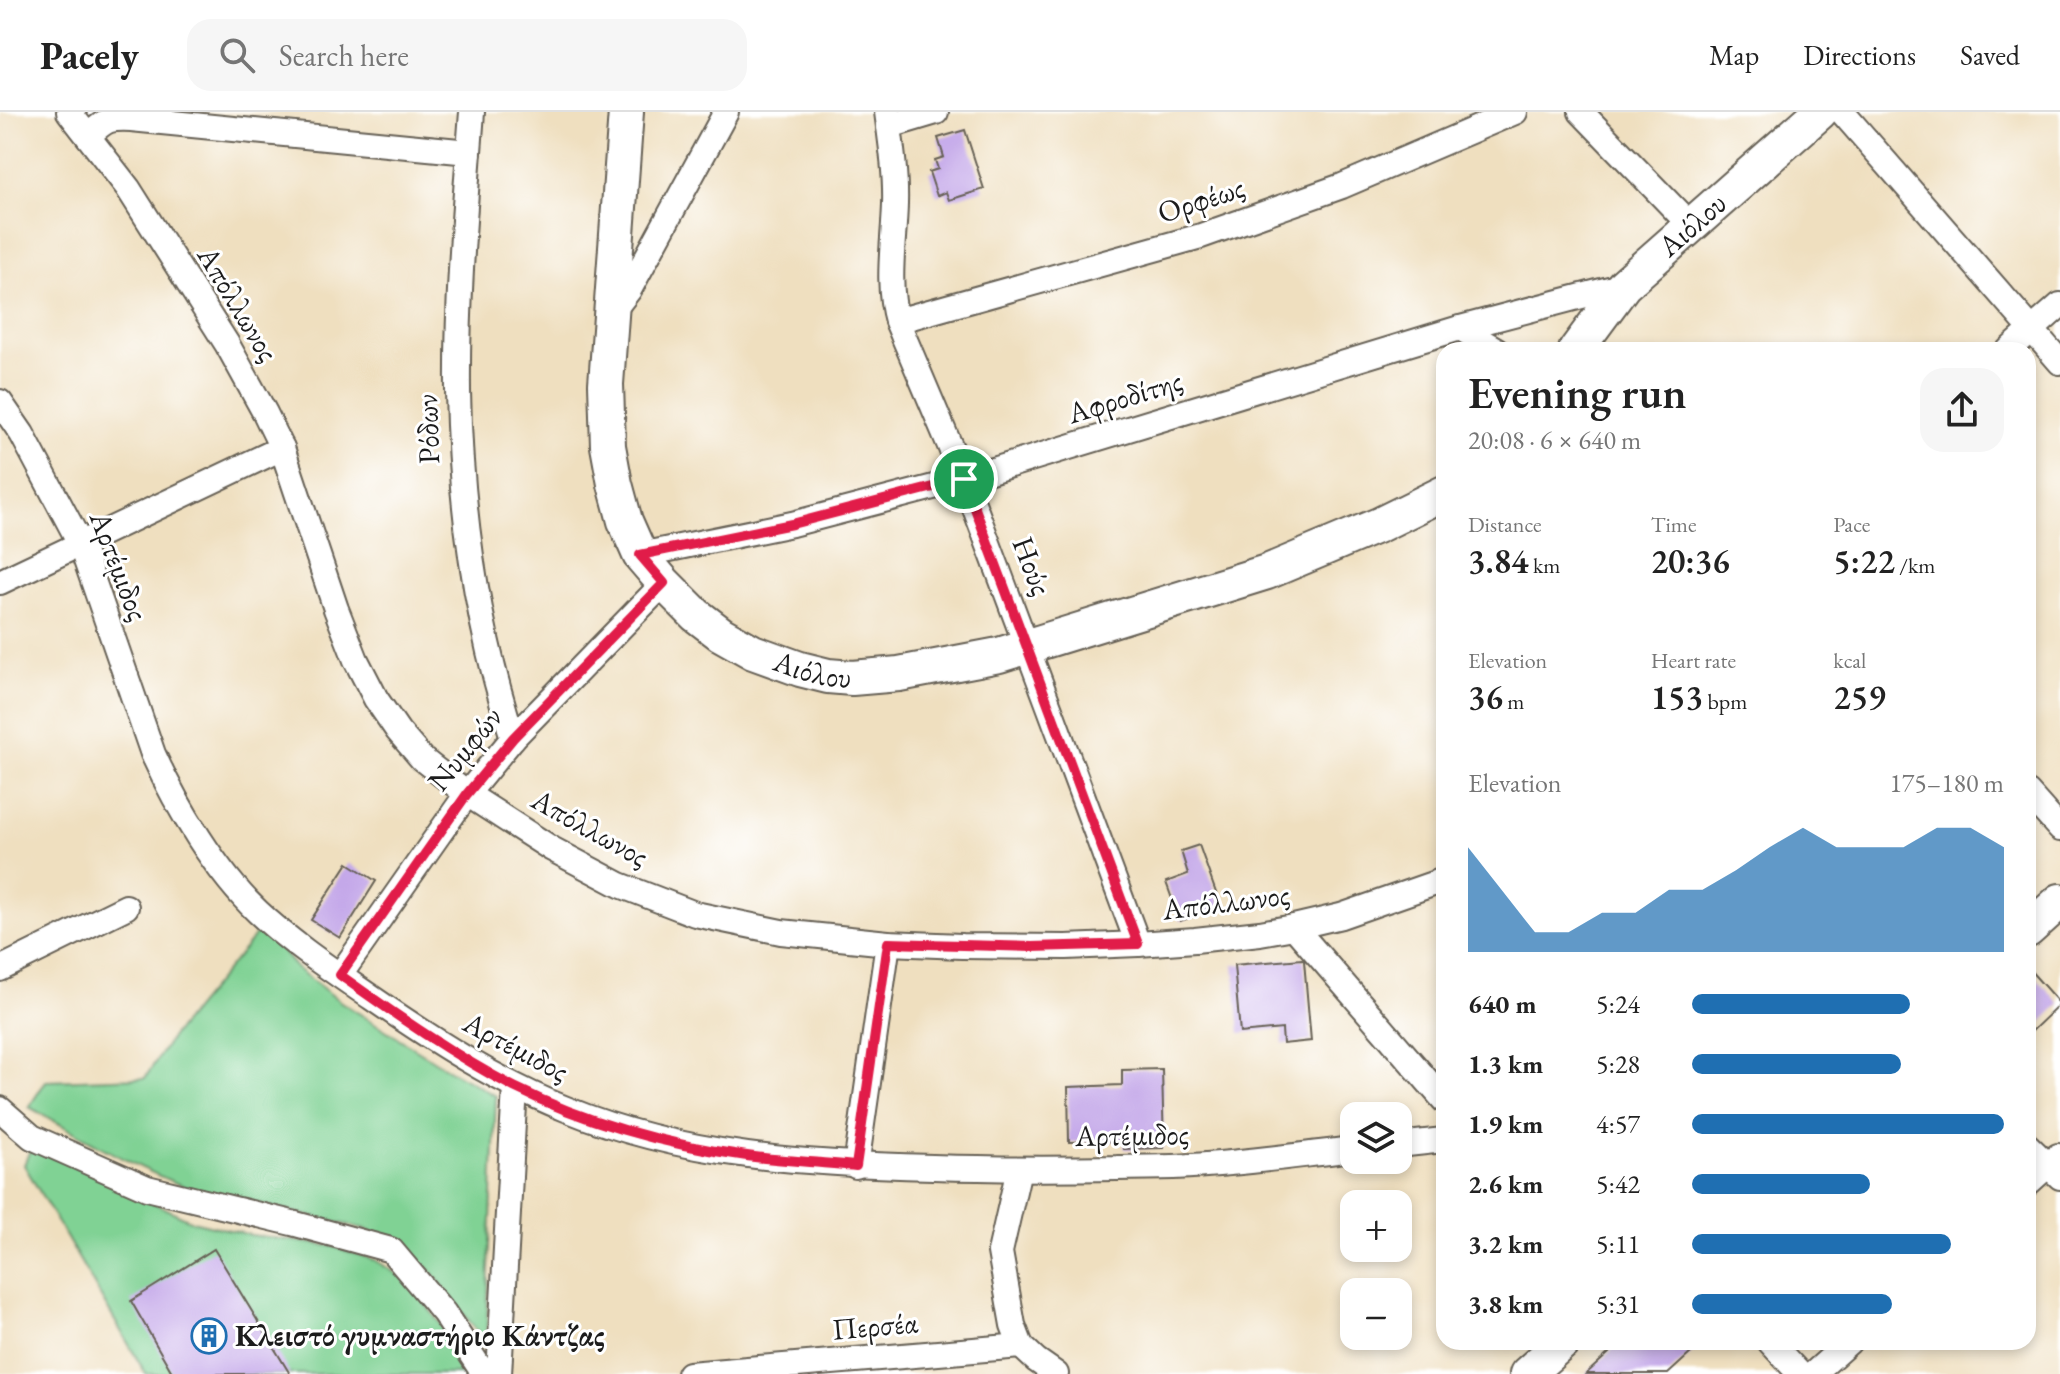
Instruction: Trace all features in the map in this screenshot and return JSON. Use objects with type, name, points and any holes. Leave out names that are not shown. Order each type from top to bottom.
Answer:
[{"type":"street","name":"Απόλλωνος","points":[[69,112],[128,188],[227,344],[265,413],[282,448],[336,609],[356,660],[376,699],[422,759],[467,794],[552,849],[620,885],[695,914],[781,932],[888,943],[1032,947],[1195,940],[1294,927],[1341,916],[1436,883]]},
{"type":"street","name":"Ρόδων","points":[[472,112],[458,348],[462,475],[485,634],[513,738]]},
{"type":"street","name":"Αιόλου","points":[[626,112],[606,384],[608,446],[619,502],[640,555],[696,615],[733,642],[775,661],[828,676],[852,678],[899,674],[983,659],[1267,572],[1379,525],[1436,497]]},
{"type":"street","points":[[612,312],[636,279],[726,112]]},
{"type":"street","points":[[888,119],[936,112]]},
{"type":"street","name":"Ορφέως","points":[[897,321],[1201,236],[1342,186],[1515,112]]},
{"type":"street","points":[[1581,112],[1692,227]]},
{"type":"street","name":"Αιόλου","points":[[1582,342],[1624,285],[1820,112]]},
{"type":"street","points":[[1842,112],[2060,362]]},
{"type":"street","points":[[88,136],[112,118],[469,152]]},
{"type":"street","name":"Ηούς","points":[[888,119],[895,184],[891,277],[893,309],[964,479],[1138,944]]},
{"type":"street","name":"Αφροδίτης","points":[[640,555],[792,524],[964,479],[1460,328],[1624,285]]},
{"type":"street","points":[[2018,342],[2060,305]]},
{"type":"street","points":[[1460,328],[1484,342]]},
{"type":"street","name":"Αρτέμιδος","points":[[0,402],[22,434],[80,543],[153,754],[166,783],[236,889],[258,912],[340,975],[454,1052],[515,1087],[569,1111],[666,1141],[749,1156],[856,1166],[1019,1169],[1191,1166],[1340,1150]]},
{"type":"street","points":[[0,582],[282,448]]},
{"type":"street","name":"Νυμφών","points":[[340,975],[467,794],[513,738],[664,583]]},
{"type":"street","points":[[2036,802],[2060,829]]},
{"type":"street","points":[[2036,923],[2060,901]]},
{"type":"street","points":[[0,969],[126,907]]},
{"type":"street","points":[[1294,927],[1436,1091]]},
{"type":"street","points":[[856,1166],[888,943]]},
{"type":"street","points":[[499,1374],[515,1087]]},
{"type":"street","points":[[0,1109],[32,1137],[147,1188],[391,1250],[444,1313],[484,1374]]},
{"type":"street","points":[[1412,1143],[1436,1141]]},
{"type":"street","points":[[2036,1152],[2056,1166],[2036,1178]]},
{"type":"street","points":[[1019,1169],[1000,1252],[1013,1325],[1021,1346],[1056,1374]]},
{"type":"street","name":"Περσέα","points":[[700,1373],[1021,1346]]},
{"type":"street","points":[[1527,1374],[1554,1350]]},
{"type":"street","points":[[1778,1350],[1800,1374]]},
{"type":"street","points":[[1813,1374],[1840,1350]]},
{"type":"green space","points":[[262,927],[296,968],[341,1002],[496,1096],[486,1343],[431,1271],[397,1244],[365,1229],[186,1187],[126,1160],[29,1107],[46,1081],[145,1078],[173,1035]]},
{"type":"green space","points":[[32,1145],[192,1221],[251,1235],[331,1246],[375,1260],[409,1282],[453,1341],[469,1374],[146,1374],[24,1165]]},
{"type":"building","points":[[965,130],[984,189],[949,200],[946,192],[937,196],[929,172],[938,169],[935,160],[944,157],[938,138]]},
{"type":"building","points":[[1199,845],[1221,907],[1180,921],[1166,882],[1188,874],[1181,851]]},
{"type":"building","points":[[348,863],[376,881],[340,938],[311,920]]},
{"type":"building","points":[[1302,959],[1311,1041],[1283,1044],[1282,1029],[1240,1033],[1234,965]]},
{"type":"building","points":[[2036,977],[2060,1004],[2036,1027]]},
{"type":"building","points":[[1162,1069],[1164,1148],[1124,1149],[1124,1141],[1069,1142],[1068,1087],[1122,1085],[1122,1070]]},
{"type":"building","name":"Κλειστό γυμναστήριο Κάντζας","points":[[214,1249],[290,1374],[173,1374],[131,1301]]},
{"type":"building","points":[[1612,1350],[1694,1350],[1668,1374],[1586,1374]]},
{"type":"place","name":"Κλειστό γυμναστήριο Κάντζας","points":[[209,1336]]},
{"type":"route","points":[[964,479],[1138,944],[1032,947],[888,943],[856,1166],[699,1148],[569,1111],[515,1087],[454,1052],[340,975],[467,794],[513,738],[664,583],[640,555],[792,524],[964,479]]}]
